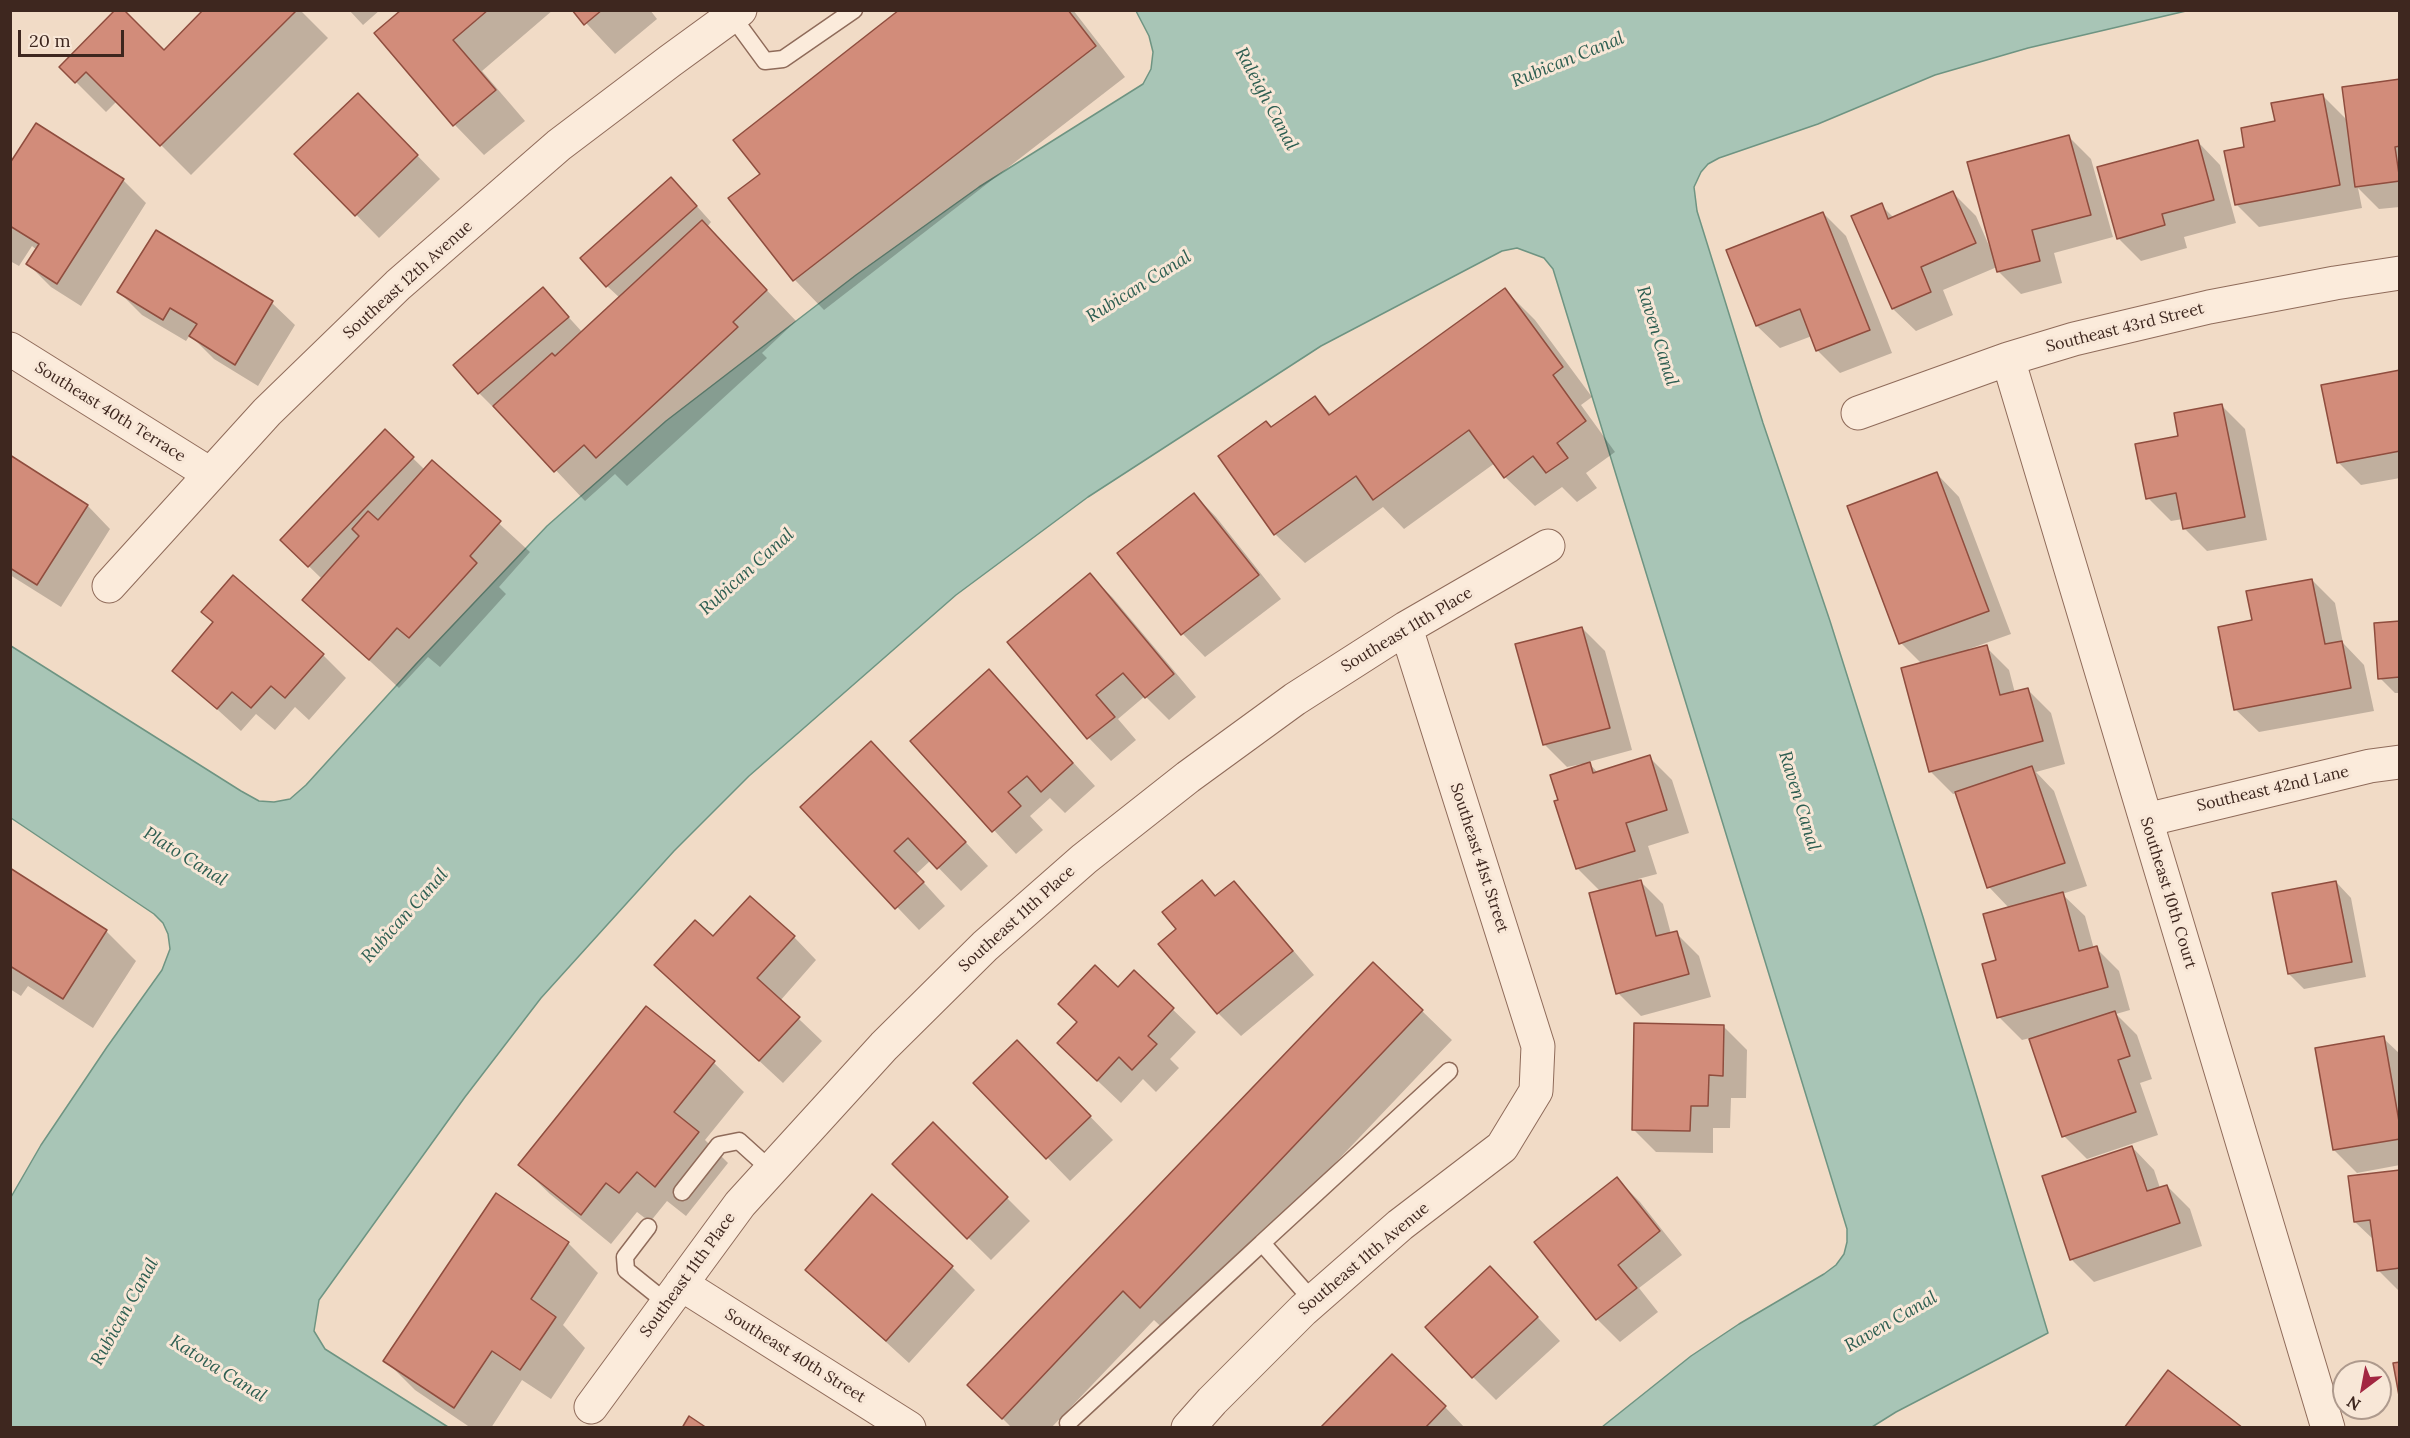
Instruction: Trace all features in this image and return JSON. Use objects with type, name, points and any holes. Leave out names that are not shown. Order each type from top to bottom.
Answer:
[{"type":"street","name":"Southeast 12th Avenue","points":[[109,586],[267,412],[398,285],[559,146],[736,13]]},
{"type":"street","name":"Southeast 43rd Street","points":[[1858,413],[2008,359],[2074,339],[2209,307],[2400,273]]},
{"type":"street","name":"Southeast 40th Terrace","points":[[10,350],[210,474]]},
{"type":"street","name":"Southeast 10th Court","points":[[2008,359],[2328,1428]]},
{"type":"street","name":"Southeast 11th Place","points":[[591,1407],[740,1204],[892,1037],[985,946],[1084,859],[1188,777],[1286,706],[1406,628],[1548,546]]},
{"type":"street","name":"Southeast 41st Street","points":[[1406,628],[1538,1047],[1536,1091]]},
{"type":"street","name":"Southeast 42nd Lane","points":[[2146,820],[2370,766],[2400,762]]},
{"type":"street","name":"Southeast 11th Avenue","points":[[1188,1428],[1212,1401],[1313,1301],[1400,1225],[1502,1148],[1536,1091]]},
{"type":"street","name":"Southeast 40th Street","points":[[674,1293],[909,1428]]},
{"type":"lane","points":[[736,13],[765,61],[783,59],[854,10]]},
{"type":"lane","points":[[1068,1423],[1449,1071]]},
{"type":"lane","points":[[682,1192],[719,1145],[739,1141],[770,1169]]},
{"type":"lane","points":[[648,1227],[625,1257],[626,1270],[674,1293]]},
{"type":"lane","points":[[1262,1243],[1313,1301]]},
{"type":"water","points":[[1136,11],[2186,11],[2028,48],[1935,75],[1818,124],[1719,158],[1708,164],[1701,172],[1694,187],[1697,211],[1923,917],[2048,1333],[1896,1412],[1872,1427],[1602,1427],[1691,1356],[1836,1265],[1844,1254],[1847,1229],[1553,269],[1544,258],[1517,248],[1502,251],[1321,346],[1088,497],[956,595],[749,776],[674,851],[541,998],[465,1097],[319,1300],[314,1331],[325,1349],[448,1427],[11,1427],[11,1197],[41,1145],[162,970],[170,949],[168,934],[163,923],[154,914],[11,818],[11,646],[259,801],[274,802],[290,799],[306,785],[416,664],[547,526],[666,421],[856,275],[979,187],[1143,84],[1151,69],[1153,52],[1149,36]]},
{"type":"building","points":[[115,10],[124,10],[164,50],[203,10],[297,10],[160,146],[86,72],[75,83],[59,67]]},
{"type":"building","points":[[401,10],[488,10],[453,40],[496,90],[453,126],[374,33]]},
{"type":"building","points":[[572,10],[602,10],[584,25]]},
{"type":"building","points":[[899,10],[1068,10],[1096,46],[793,281],[728,198],[760,174],[733,140]]},
{"type":"building","points":[[2400,79],[2400,146],[2395,147],[2400,181],[2355,187],[2342,87]]},
{"type":"building","points":[[358,93],[418,155],[355,216],[294,154]]},
{"type":"building","points":[[2323,94],[2340,185],[2235,205],[2224,151],[2244,147],[2241,128],[2275,121],[2271,103]]},
{"type":"building","points":[[36,123],[124,179],[57,284],[26,264],[39,244],[10,226],[10,163]]},
{"type":"building","points":[[2069,135],[2091,215],[2032,230],[2040,261],[1997,272],[1967,162]]},
{"type":"building","points":[[2198,140],[2214,200],[2162,214],[2165,225],[2117,239],[2097,167]]},
{"type":"building","points":[[671,177],[697,206],[606,287],[580,258]]},
{"type":"building","points":[[1953,191],[1976,243],[1921,267],[1931,292],[1892,309],[1851,216],[1882,203],[1888,219]]},
{"type":"building","points":[[1823,212],[1870,330],[1816,351],[1800,309],[1756,326],[1726,250]]},
{"type":"building","points":[[702,220],[767,290],[733,322],[738,327],[596,458],[584,445],[554,472],[493,406],[552,353],[555,356]]},
{"type":"building","points":[[156,230],[273,301],[235,365],[189,336],[197,324],[170,308],[163,320],[117,292]]},
{"type":"building","points":[[543,287],[569,317],[478,394],[453,365]]},
{"type":"building","points":[[1505,288],[1563,367],[1553,375],[1586,421],[1557,443],[1568,458],[1546,473],[1533,456],[1504,478],[1469,430],[1373,500],[1356,476],[1274,535],[1218,456],[1266,421],[1271,427],[1315,396],[1329,415]]},
{"type":"building","points":[[2400,370],[2400,451],[2337,463],[2321,385]]},
{"type":"building","points":[[2222,404],[2245,517],[2183,529],[2176,493],[2146,499],[2135,444],[2178,436],[2174,413]]},
{"type":"building","points":[[385,429],[414,457],[308,567],[280,540]]},
{"type":"building","points":[[10,455],[88,505],[37,585],[10,568]]},
{"type":"building","points":[[432,460],[501,521],[470,556],[477,563],[409,638],[397,628],[369,660],[302,600],[359,536],[352,529],[368,511],[378,520]]},
{"type":"building","points":[[1937,472],[1989,611],[1899,644],[1847,506]]},
{"type":"building","points":[[1194,493],[1259,575],[1181,635],[1117,553]]},
{"type":"building","points":[[1090,573],[1174,674],[1145,698],[1123,673],[1096,695],[1115,717],[1087,739],[1007,642]]},
{"type":"building","points":[[233,575],[324,654],[285,698],[271,686],[251,708],[232,692],[217,709],[172,671],[213,622],[201,612]]},
{"type":"building","points":[[2312,579],[2325,644],[2342,641],[2351,688],[2234,710],[2218,627],[2252,620],[2246,591]]},
{"type":"building","points":[[2400,621],[2400,677],[2378,679],[2374,623]]},
{"type":"building","points":[[1582,627],[1610,728],[1543,745],[1515,644]]},
{"type":"building","points":[[1987,645],[2000,695],[2028,688],[2043,741],[1929,772],[1901,668]]},
{"type":"building","points":[[989,669],[1073,763],[1041,792],[1027,776],[1008,792],[1021,806],[992,832],[910,741]]},
{"type":"building","points":[[871,741],[966,842],[937,869],[908,838],[894,851],[924,882],[895,909],[800,807]]},
{"type":"building","points":[[1650,755],[1667,810],[1626,823],[1635,851],[1576,869],[1554,801],[1558,800],[1550,775],[1590,762],[1593,773]]},
{"type":"building","points":[[2032,766],[2065,863],[1987,888],[1955,792]]},
{"type":"building","points":[[10,868],[107,930],[63,999],[10,966]]},
{"type":"building","points":[[1202,880],[1215,896],[1234,881],[1293,951],[1217,1014],[1158,944],[1176,929],[1162,912]]},
{"type":"building","points":[[1641,880],[1656,936],[1677,931],[1689,974],[1616,994],[1589,893]]},
{"type":"building","points":[[2336,881],[2352,962],[2288,974],[2272,893]]},
{"type":"building","points":[[2063,892],[2079,951],[2097,946],[2108,987],[1997,1018],[1982,964],[1996,960],[1983,914]]},
{"type":"building","points":[[750,896],[795,936],[757,978],[800,1017],[759,1061],[654,965],[695,920],[713,936]]},
{"type":"building","points":[[1373,962],[1423,1010],[1140,1308],[1123,1291],[1002,1419],[967,1385]]},
{"type":"building","points":[[1095,965],[1118,987],[1134,970],[1174,1008],[1148,1036],[1157,1044],[1132,1070],[1119,1057],[1097,1081],[1057,1043],[1077,1022],[1058,1004]]},
{"type":"building","points":[[646,1006],[715,1061],[674,1112],[699,1132],[655,1187],[637,1172],[619,1193],[606,1183],[581,1215],[518,1165]]},
{"type":"building","points":[[2115,1011],[2130,1056],[2118,1060],[2136,1112],[2062,1137],[2029,1039]]},
{"type":"building","points":[[1634,1023],[1724,1025],[1723,1076],[1709,1075],[1708,1106],[1691,1106],[1690,1131],[1632,1130]]},
{"type":"building","points":[[2384,1036],[2400,1127],[2400,1139],[2333,1150],[2315,1048]]},
{"type":"building","points":[[1017,1040],[1091,1116],[1046,1159],[973,1083]]},
{"type":"building","points":[[933,1122],[1008,1197],[967,1239],[892,1164]]},
{"type":"building","points":[[2132,1146],[2147,1191],[2167,1185],[2180,1223],[2070,1260],[2042,1176]]},
{"type":"building","points":[[2400,1170],[2400,1268],[2377,1271],[2370,1220],[2354,1222],[2348,1176]]},
{"type":"building","points":[[1617,1177],[1660,1231],[1618,1265],[1637,1288],[1596,1320],[1534,1242]]},
{"type":"building","points":[[496,1193],[569,1242],[531,1299],[556,1317],[520,1370],[492,1351],[454,1408],[383,1361]]},
{"type":"building","points":[[872,1194],[953,1266],[886,1341],[805,1270]]},
{"type":"building","points":[[1490,1266],[1538,1317],[1472,1378],[1425,1327]]},
{"type":"building","points":[[1392,1354],[1446,1406],[1425,1428],[1320,1428]]},
{"type":"building","points":[[2400,1362],[2400,1401],[2393,1363]]},
{"type":"building","points":[[2168,1370],[2243,1428],[2124,1428]]},
{"type":"building","points":[[689,1416],[707,1428],[682,1428]]},
{"type":"water label","name":"Rubican Canal","points":[[1568,60]]},
{"type":"water label","name":"Raleigh Canal","points":[[1266,99]]},
{"type":"water label","name":"Rubican Canal","points":[[1139,287]]},
{"type":"water label","name":"Raven Canal","points":[[1657,336]]},
{"type":"water label","name":"Rubican Canal","points":[[747,572]]},
{"type":"water label","name":"Raven Canal","points":[[1799,801]]},
{"type":"water label","name":"Plato Canal","points":[[185,857]]},
{"type":"water label","name":"Rubican Canal","points":[[405,916]]},
{"type":"water label","name":"Rubican Canal","points":[[125,1312]]},
{"type":"water label","name":"Raven Canal","points":[[1891,1322]]},
{"type":"water label","name":"Katova Canal","points":[[218,1369]]}]
